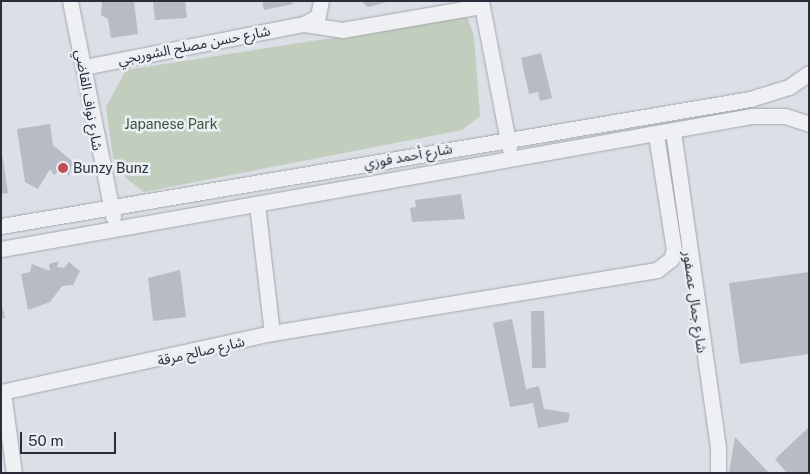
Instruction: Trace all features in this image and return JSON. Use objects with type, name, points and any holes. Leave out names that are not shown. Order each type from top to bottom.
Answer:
[{"type":"street","name":"شارع نواف القاضي","points":[[70,1],[116,228]]},
{"type":"street","points":[[304,24],[318,16],[321,1]]},
{"type":"street","name":"شارع حسن مصلح الشوربجي","points":[[84,67],[304,24],[342,30],[481,4]]},
{"type":"street","points":[[481,4],[511,157]]},
{"type":"street","name":"شارع أحمد فوزي","points":[[1,226],[507,138],[607,126],[750,99],[789,87],[809,72]]},
{"type":"street","points":[[750,99],[752,116]]},
{"type":"street","name":"شارع أحمد فوزي","points":[[1,249],[511,157],[674,131],[752,116],[785,116],[809,124]]},
{"type":"street","name":"شارع جمال عصفور","points":[[674,131],[718,448],[718,473]]},
{"type":"street","name":"شارع صالح مرقة","points":[[2,392],[272,334],[657,270],[671,259],[674,250],[656,134]]},
{"type":"street","points":[[257,204],[272,334]]},
{"type":"street","points":[[2,392],[14,473]]},
{"type":"green space","name":"Japanese Park","points":[[467,17],[474,35],[480,116],[462,130],[144,192],[127,179],[113,157],[106,107],[126,70]]},
{"type":"building","points":[[102,1],[134,1],[138,34],[111,38],[108,19],[101,15]]},
{"type":"building","points":[[153,1],[185,1],[187,18],[155,20]]},
{"type":"building","points":[[262,1],[292,1],[293,4],[264,10]]},
{"type":"building","points":[[361,1],[387,1],[387,2],[368,7]]},
{"type":"building","points":[[541,53],[552,98],[540,101],[538,92],[529,94],[521,58]]},
{"type":"building","points":[[50,124],[53,145],[73,162],[69,176],[63,168],[54,175],[50,169],[38,189],[25,182],[17,129]]},
{"type":"building","points":[[1,147],[8,193],[1,194]]},
{"type":"building","points":[[461,194],[465,219],[412,222],[410,208],[416,207],[415,200]]},
{"type":"building","points":[[59,261],[57,267],[64,268],[69,262],[80,271],[73,285],[62,286],[50,302],[28,310],[21,274],[30,272],[32,264],[50,271],[49,264]]},
{"type":"building","points":[[180,270],[186,317],[153,321],[148,278]]},
{"type":"building","points":[[809,272],[809,354],[740,364],[729,283]]},
{"type":"building","points":[[1,302],[5,318],[1,319]]},
{"type":"building","points":[[531,311],[544,311],[546,368],[532,368]]},
{"type":"building","points":[[512,319],[526,389],[539,386],[544,409],[570,413],[568,422],[538,428],[533,403],[510,407],[493,323]]},
{"type":"building","points":[[809,427],[809,473],[787,473],[775,459]]},
{"type":"building","points":[[735,437],[769,473],[729,473]]},
{"type":"place","name":"Bunzy Bunz","points":[[63,168]]}]
